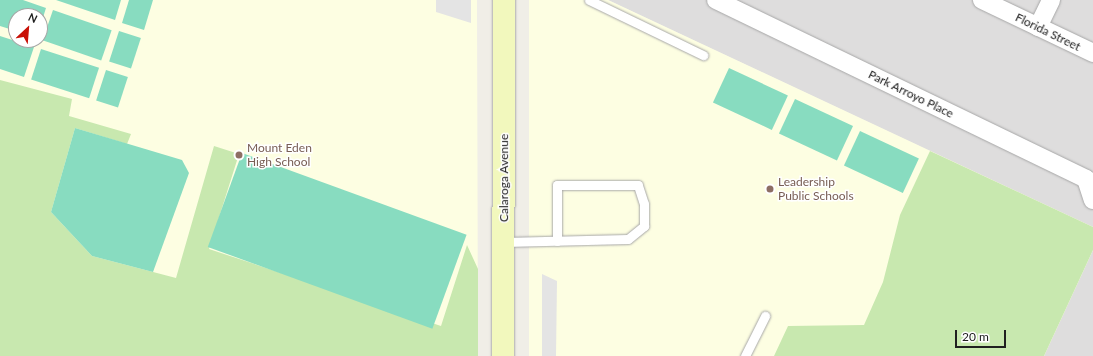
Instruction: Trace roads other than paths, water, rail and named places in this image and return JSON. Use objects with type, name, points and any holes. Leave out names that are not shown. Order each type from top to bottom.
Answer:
[{"type":"street","name":"Calaroga Avenue","points":[[503,356],[504,0]]},
{"type":"street","name":"Park Arroyo Place","points":[[716,0],[1086,179],[1093,200]]},
{"type":"street","name":"Florida Street","points":[[982,0],[1093,53]]},
{"type":"street","points":[[1038,27],[1051,0]]},
{"type":"lane","points":[[589,0],[703,55]]},
{"type":"lane","points":[[504,242],[557,241],[628,239],[644,226],[644,204],[638,185],[557,185],[557,241]]},
{"type":"lane","points":[[744,356],[765,316]]},
{"type":"place","name":"Mount Eden High School","points":[[239,155]]},
{"type":"place","name":"Leadership Public Schools","points":[[770,189]]}]
